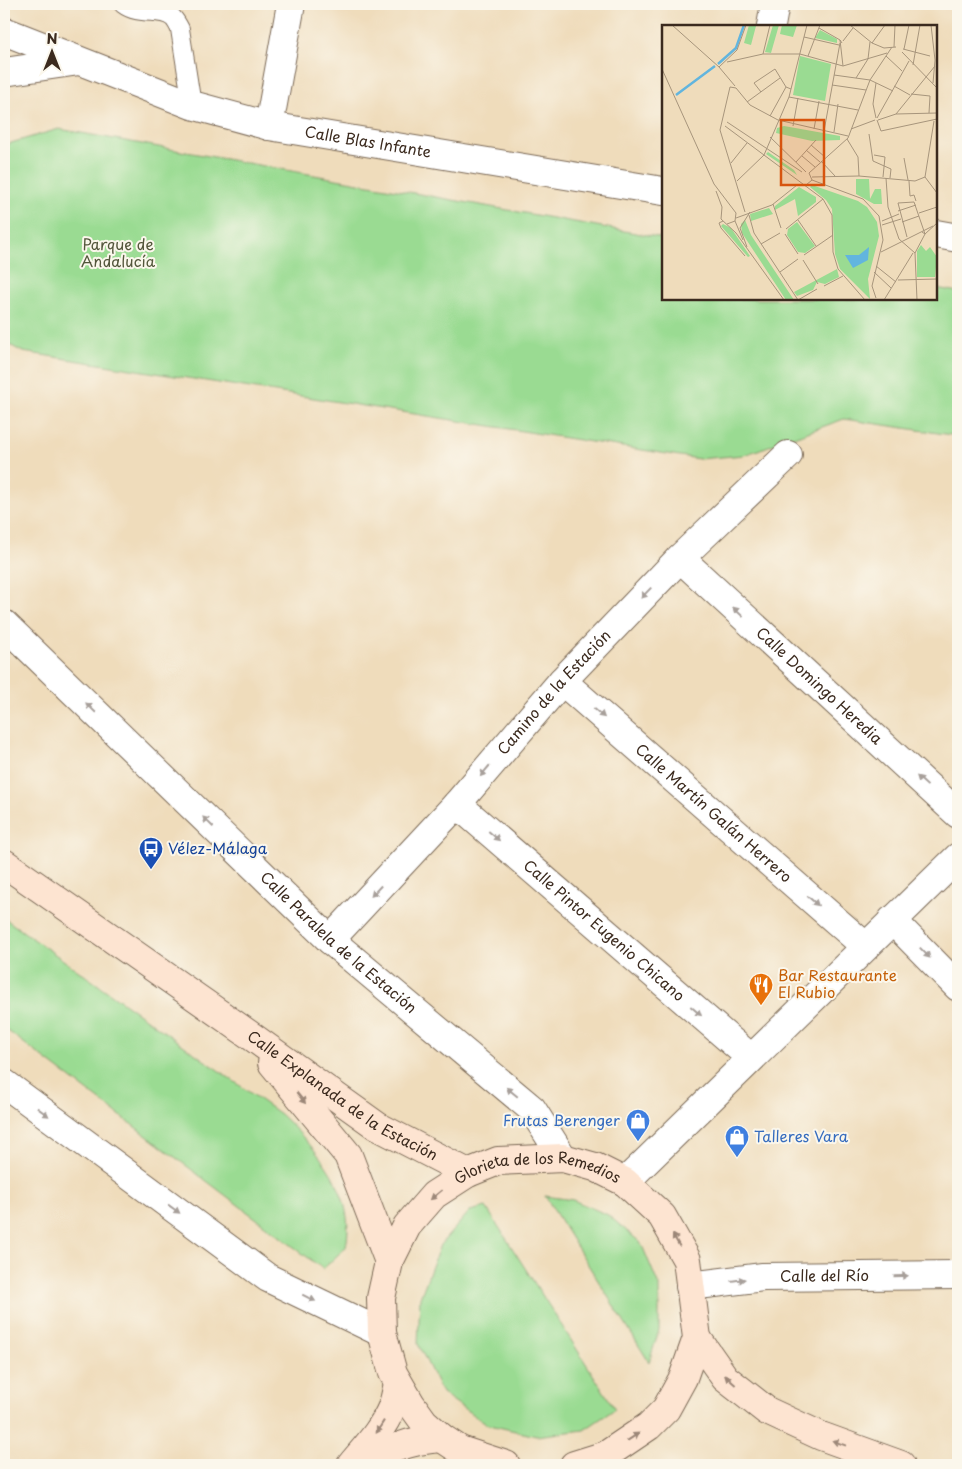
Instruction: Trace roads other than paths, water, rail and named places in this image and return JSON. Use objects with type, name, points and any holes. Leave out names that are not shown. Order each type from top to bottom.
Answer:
[{"type":"street","points":[[268,126],[291,4]]},
{"type":"street","points":[[771,25],[775,4]]},
{"type":"street","name":"Calle Blas Infante","points":[[4,31],[192,105],[268,126],[662,191]]},
{"type":"street","points":[[4,72],[81,60]]},
{"type":"street","points":[[937,234],[958,238]]},
{"type":"street","name":"Camino de la Estación","points":[[330,940],[457,804],[562,681],[680,558],[788,455]]},
{"type":"street","name":"Calle Domingo Heredia","points":[[680,558],[958,814]]},
{"type":"street","name":"Calle Paralela de la Estación","points":[[4,624],[330,940],[532,1109],[563,1158]]},
{"type":"street","name":"Calle Martín Galán Herrero","points":[[562,681],[865,946]]},
{"type":"street","name":"Calle Pintor Eugenio Chicano","points":[[457,804],[751,1058]]},
{"type":"street","points":[[624,1182],[958,857]]},
{"type":"street","points":[[4,863],[248,1033]]},
{"type":"street","points":[[892,920],[958,987]]},
{"type":"street","name":"Calle Explanada de la Estación","points":[[248,1033],[377,1126],[468,1173]]},
{"type":"street","name":"Calle Explanada de la Estación","points":[[248,1033],[348,1155],[389,1262]]},
{"type":"street","points":[[4,1083],[268,1278],[382,1334]]},
{"type":"street","name":"Glorieta de los Remedios","points":[[506,1465],[460,1450],[442,1438],[424,1422],[393,1374],[382,1334],[381,1298],[389,1262],[407,1226],[434,1195],[468,1173],[498,1161],[563,1158],[595,1167],[624,1182],[662,1216],[687,1260],[697,1338],[683,1378],[666,1409],[649,1426],[606,1456],[574,1465]]},
{"type":"street","name":"Calle del Río","points":[[690,1286],[763,1277],[958,1275]]},
{"type":"street","points":[[697,1338],[725,1378],[767,1411],[821,1436],[901,1465]]},
{"type":"street","points":[[351,1465],[382,1424],[392,1406],[398,1384]]},
{"type":"street","points":[[359,1465],[400,1445],[422,1439],[442,1438]]},
{"type":"lane","points":[[123,4],[128,8],[144,13],[164,13],[173,18],[180,28],[192,105]]},
{"type":"place","name":"Vélez-Málaga","points":[[151,870]]},
{"type":"place","name":"Bar Restaurante El Rubio","points":[[761,1006]]},
{"type":"place","name":"Frutas Berenger","points":[[638,1142]]},
{"type":"place","name":"Talleres Vara","points":[[737,1158]]},
{"type":"park label","name":"Parque de Andalucía","points":[[118,254]]}]
